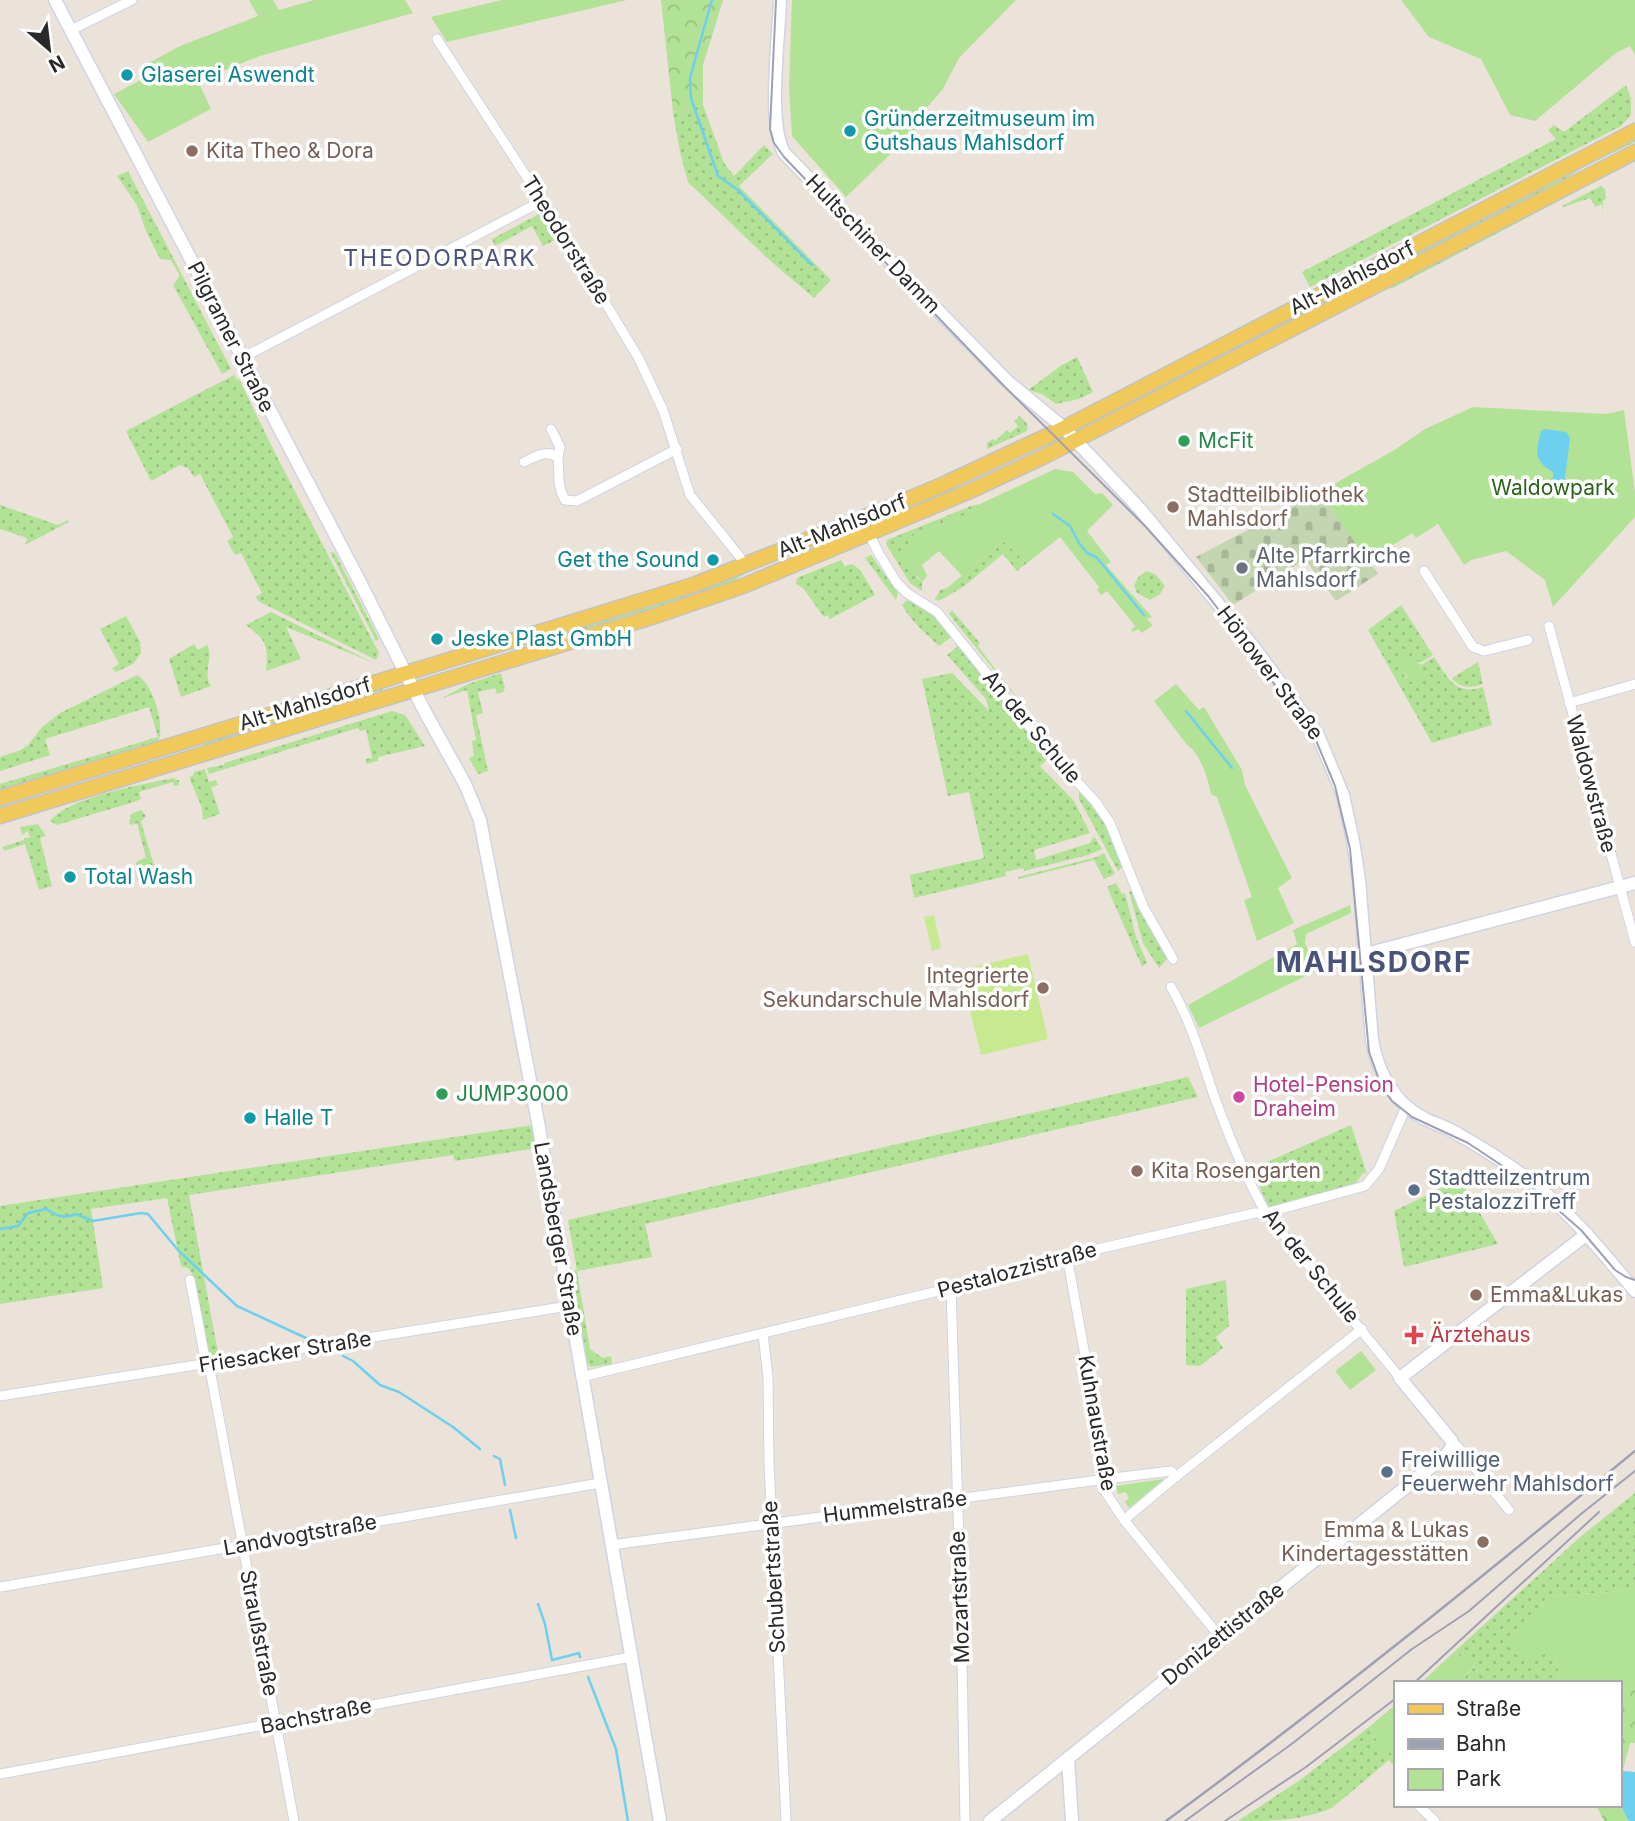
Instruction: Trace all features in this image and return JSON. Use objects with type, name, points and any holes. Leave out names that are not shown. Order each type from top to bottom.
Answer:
[{"type":"main road","name":"Alt-Mahlsdorf","points":[[0,798],[696,584],[862,518],[944,484],[1064,428],[1635,131]]},
{"type":"main road","name":"Alt-Mahlsdorf","points":[[0,816],[743,586],[992,481],[1635,152]]},
{"type":"street","name":"Pilgramer Straße","points":[[55,0],[406,674]]},
{"type":"street","points":[[71,30],[132,0]]},
{"type":"street","name":"Hultschiner Damm","points":[[780,0],[775,110],[779,143],[784,153],[1006,380],[1076,440]]},
{"type":"street","name":"Theodorstraße","points":[[437,39],[542,201],[638,357],[663,410],[690,495],[740,557],[744,566]]},
{"type":"street","points":[[242,358],[542,201]]},
{"type":"street","points":[[551,429],[560,447],[558,483],[565,500],[577,501],[677,449]]},
{"type":"street","name":"Hönower Straße","points":[[1076,440],[1140,509],[1192,571],[1318,733],[1339,784],[1350,827],[1359,880],[1374,1053],[1389,1088],[1406,1107],[1455,1132],[1512,1168],[1551,1198],[1587,1234],[1634,1289]]},
{"type":"street","points":[[524,462],[541,454],[551,453],[558,457]]},
{"type":"street","name":"An der Schule","points":[[862,518],[897,583],[907,593],[937,612],[1057,760],[1095,801],[1110,823],[1143,906],[1173,959]]},
{"type":"street","points":[[1424,571],[1465,636],[1478,650],[1484,651],[1528,640]]},
{"type":"street","name":"Waldowstraße","points":[[1549,626],[1635,942]]},
{"type":"street","name":"Landsberger Straße","points":[[406,674],[465,784],[480,820],[538,1122],[660,1821]]},
{"type":"street","points":[[1569,703],[1635,684]]},
{"type":"street","points":[[1366,954],[1635,883]]},
{"type":"street","name":"An der Schule","points":[[1171,987],[1186,1013],[1235,1150],[1266,1213],[1453,1445],[1457,1446],[1509,1510]]},
{"type":"street","name":"Pestalozzistraße","points":[[581,1377],[951,1288],[1067,1256],[1255,1213],[1266,1213],[1365,1186],[1379,1169],[1406,1107]]},
{"type":"street","points":[[1401,1378],[1587,1234]]},
{"type":"street","name":"Kuhnaustraße","points":[[1067,1256],[1106,1493],[1124,1520],[1220,1637]]},
{"type":"street","name":"Straußstraße","points":[[190,1280],[205,1357],[209,1364],[294,1821]]},
{"type":"street","name":"Mozartstraße","points":[[951,1288],[965,1821]]},
{"type":"street","name":"Friesacker Straße","points":[[0,1396],[569,1306]]},
{"type":"street","points":[[1124,1520],[1362,1329]]},
{"type":"street","name":"Schubertstraße","points":[[763,1334],[768,1377],[786,1821]]},
{"type":"street","name":"Donizettistraße","points":[[990,1821],[1447,1454],[1453,1445]]},
{"type":"street","name":"Hummelstraße","points":[[611,1545],[1104,1479],[1171,1471],[1176,1477]]},
{"type":"street","name":"Landvogtstraße","points":[[0,1587],[600,1483]]},
{"type":"street","name":"Bachstraße","points":[[0,1773],[631,1657]]},
{"type":"street","points":[[1069,1758],[1072,1821]]},
{"type":"street","points":[[1420,1807],[1435,1821]]},
{"type":"green space","points":[[249,0],[273,0],[279,10],[314,0],[405,0],[413,13],[260,56],[198,81],[211,109],[148,142],[114,94],[146,77],[141,67],[180,46],[258,16]]},
{"type":"green space","points":[[502,0],[627,0],[447,42],[431,17]]},
{"type":"green space","points":[[661,0],[723,0],[703,65],[703,105],[673,112]]},
{"type":"green space","points":[[792,0],[1016,0],[959,58],[943,89],[921,114],[926,120],[846,197],[792,136],[789,87]]},
{"type":"green space","points":[[1401,0],[1635,0],[1635,55],[1630,46],[1616,53],[1535,121],[1510,115],[1481,59],[1429,37]]},
{"type":"green space","points":[[1626,85],[1631,99],[1631,115],[1621,126],[1310,287],[1302,272],[1556,139],[1548,130],[1554,125],[1564,132]]},
{"type":"green space","points":[[703,105],[724,163],[734,176],[764,145],[773,154],[739,186],[831,280],[814,298],[766,257],[688,182],[673,112]]},
{"type":"green space","points":[[1635,136],[1635,142],[1582,168],[1544,193],[1366,285],[1364,280],[1422,250],[1433,241]]},
{"type":"green space","points":[[128,171],[231,369],[222,374],[173,285],[180,276],[171,260],[160,259],[137,205],[117,176]]},
{"type":"green space","points":[[1601,186],[1605,189],[1606,199],[1603,201],[1603,214],[1602,204],[1595,207],[1590,198],[1562,206]]},
{"type":"green space","points":[[1580,190],[1393,288],[1381,289],[1553,201]]},
{"type":"green space","points":[[541,213],[559,238],[543,246],[532,226],[495,246],[492,239]]},
{"type":"green space","points":[[1324,298],[1335,299],[1207,366],[1204,362]]},
{"type":"green space","points":[[1077,357],[1093,392],[1079,399],[1056,404],[1042,394],[1028,390],[1062,365]]},
{"type":"green space","points":[[234,375],[239,379],[379,653],[376,660],[258,601],[256,597],[262,593],[241,553],[235,555],[227,541],[233,537],[200,474],[194,477],[188,468],[180,465],[151,481],[126,431]]},
{"type":"green space","name":"Waldowpark","points":[[1473,407],[1606,414],[1624,410],[1635,493],[1635,517],[1553,607],[1545,580],[1506,551],[1471,560],[1464,565],[1438,524],[1416,538],[1412,533],[1368,561],[1320,492],[1396,449],[1425,429]]},
{"type":"green space","points":[[1020,416],[1028,425],[1027,431],[987,449],[987,443],[993,439],[995,441],[1007,430],[1010,433],[1018,426],[1014,421]]},
{"type":"green space","points":[[1055,469],[1073,472],[1095,494],[1102,493],[1113,505],[1087,531],[1111,562],[1106,565],[1152,617],[1147,619],[1153,625],[1142,633],[1138,629],[1133,632],[1131,630],[1135,626],[1107,591],[1101,595],[1097,590],[1099,587],[1060,537],[1027,563],[1003,541],[962,576],[939,551],[922,565],[927,576],[922,582],[904,557],[910,537],[981,508],[980,504]]},
{"type":"green space","points":[[1320,492],[1378,574],[1336,601],[1305,559],[1233,605],[1196,557]]},
{"type":"green space","points":[[980,504],[982,508],[910,537],[922,591],[910,583],[886,544],[887,540]]},
{"type":"green space","points":[[0,505],[58,525],[68,520],[69,522],[25,545],[27,538],[0,529]]},
{"type":"green space","points":[[1003,541],[1027,563],[1017,571],[1003,554],[963,587],[939,601],[935,599],[940,590],[947,588]]},
{"type":"green space","points":[[330,552],[335,553],[379,639],[376,641]]},
{"type":"green space","points":[[871,555],[898,593],[896,600],[865,558]]},
{"type":"green space","points":[[841,560],[844,566],[853,564],[861,571],[875,595],[830,619],[828,615],[824,617],[803,588],[796,584],[797,578]]},
{"type":"green space","points":[[1147,571],[1156,575],[1165,586],[1160,594],[1150,600],[1137,593],[1134,585],[1139,576]]},
{"type":"green space","points":[[744,572],[745,574],[719,589],[517,653],[516,650],[564,631]]},
{"type":"green space","points":[[907,600],[931,612],[951,637],[939,646],[906,611],[902,605]]},
{"type":"green space","points":[[1401,605],[1433,655],[1401,670],[1406,678],[1418,677],[1421,665],[1434,657],[1448,678],[1459,687],[1483,687],[1492,725],[1432,743],[1368,630]]},
{"type":"green space","points":[[952,610],[980,643],[978,646],[1023,706],[949,614]]},
{"type":"green space","points":[[271,612],[374,663],[286,627],[301,659],[266,671],[265,644],[246,625]]},
{"type":"green space","points":[[126,616],[140,642],[141,653],[133,664],[116,672],[112,668],[119,664],[100,629]]},
{"type":"green space","points":[[194,644],[198,650],[207,645],[211,686],[181,697],[169,659]]},
{"type":"green space","points":[[958,646],[1049,758],[1040,766],[1074,801],[1090,833],[1034,850],[1036,860],[1090,843],[1094,836],[1102,849],[1088,855],[1024,871],[1023,868],[1005,872],[1006,876],[914,898],[910,875],[984,858],[969,792],[948,796],[922,679],[952,673],[989,711],[986,699],[947,655]]},
{"type":"green space","points":[[1405,657],[1407,661],[1415,660],[1421,665],[1418,681],[1408,682],[1409,679],[1399,669],[1400,662]]},
{"type":"green space","points":[[1478,662],[1483,684],[1466,687],[1452,678]]},
{"type":"green space","points":[[501,673],[505,688],[503,692],[497,694],[495,688],[478,692],[483,713],[476,715],[488,771],[478,774],[469,758],[474,756],[472,741],[476,740],[467,690],[442,698],[468,684]]},
{"type":"green space","points":[[137,675],[148,687],[157,707],[160,736],[157,743],[0,793],[0,784],[158,737],[149,707],[45,739],[50,755],[0,771],[0,757],[28,745],[42,727],[60,713]]},
{"type":"green space","points":[[1176,684],[1199,710],[1204,707],[1242,770],[1245,785],[1292,878],[1278,888],[1294,923],[1257,941],[1244,900],[1252,897],[1217,797],[1211,794],[1206,774],[1196,754],[1154,701]]},
{"type":"green space","points":[[380,686],[383,690],[206,749],[203,741]]},
{"type":"green space","points":[[392,711],[405,715],[425,746],[378,757],[378,761],[366,764],[366,759],[372,758],[366,730],[360,731],[358,728],[209,774],[207,768],[224,765]]},
{"type":"green space","points":[[205,769],[209,782],[216,780],[218,785],[211,787],[220,814],[203,820],[202,808],[189,777],[193,776],[194,772]]},
{"type":"green space","points":[[174,778],[179,780],[179,785],[174,786],[173,782],[139,792],[141,799],[134,802],[57,825],[50,821],[89,798]]},
{"type":"green space","points":[[1079,791],[1106,823],[1123,866],[1118,871],[1079,799]]},
{"type":"green space","points":[[141,810],[146,816],[141,822],[155,869],[161,865],[171,872],[138,882],[135,871],[137,861],[146,858],[137,823],[129,823],[131,814]]},
{"type":"green space","points":[[38,824],[46,836],[40,838],[52,886],[39,890],[25,844],[4,851],[2,847],[30,838],[28,831],[22,835],[20,827]]},
{"type":"green space","points":[[1104,853],[1115,874],[1104,879],[1094,860],[1019,879],[1018,877],[1097,857]]},
{"type":"green space","points":[[1116,883],[1122,894],[1125,893],[1136,937],[1147,962],[1142,967],[1107,887]]},
{"type":"green space","points":[[1132,891],[1167,959],[1159,968],[1143,943],[1129,892]]},
{"type":"green space","points":[[1350,905],[1351,913],[1306,934],[1305,943],[1316,971],[1199,1028],[1188,1005],[1297,944],[1293,930]]},
{"type":"green space","points":[[934,915],[941,948],[932,951],[924,917]]},
{"type":"green space","points":[[1028,954],[1048,1039],[981,1055],[960,970]]},
{"type":"green space","points":[[1188,1077],[1198,1097],[645,1224],[652,1257],[577,1271],[590,1349],[603,1358],[611,1356],[612,1364],[591,1367],[584,1361],[571,1271],[577,1270],[568,1220]]},
{"type":"green space","points":[[533,1125],[537,1148],[455,1161],[453,1155],[189,1195],[219,1358],[217,1359],[211,1357],[207,1351],[194,1277],[189,1269],[181,1266],[167,1198],[91,1209],[103,1288],[0,1304],[0,1206]]},
{"type":"green space","points":[[1351,1125],[1367,1174],[1363,1173],[1356,1183],[1270,1209],[1251,1169]]},
{"type":"green space","points":[[1460,1179],[1498,1244],[1404,1267],[1394,1211]]},
{"type":"green space","points":[[1226,1280],[1229,1326],[1216,1337],[1223,1348],[1200,1366],[1186,1365],[1186,1289]]},
{"type":"green space","points":[[1361,1351],[1376,1370],[1350,1390],[1335,1371]]},
{"type":"green space","points":[[1164,1479],[1129,1508],[1125,1502],[1129,1498],[1126,1492],[1118,1494],[1116,1486]]},
{"type":"green space","points":[[1635,1493],[1635,1589],[1547,1596],[1541,1606],[1555,1649],[1560,1681],[1461,1681],[1475,1666],[1454,1652],[1579,1538]]},
{"type":"green space","points":[[1635,1589],[1635,1683],[1621,1689],[1621,1681],[1560,1681],[1555,1649],[1529,1661],[1509,1641],[1541,1607],[1547,1596]]},
{"type":"green space","points":[[1454,1652],[1475,1665],[1461,1681],[1423,1681]]},
{"type":"green space","points":[[1635,1683],[1635,1743],[1630,1743],[1621,1777],[1621,1689]]},
{"type":"green space","points":[[1394,1706],[1394,1749],[1386,1756],[1369,1727]]},
{"type":"green space","points":[[1369,1727],[1386,1755],[1394,1749],[1394,1766],[1389,1760],[1332,1808],[1309,1816],[1238,1821],[1300,1780]]},
{"type":"green space","points":[[1621,1804],[1629,1821],[1604,1821],[1597,1807],[1621,1807]]},
{"type":"water","points":[[1545,429],[1566,432],[1570,438],[1564,486],[1556,494],[1550,492],[1548,486],[1553,472],[1542,464],[1538,455],[1541,431]]},
{"type":"water","points":[[1623,1771],[1635,1772],[1635,1821],[1629,1821],[1625,1815],[1621,1803]]},
{"type":"waterway","points":[[712,0],[690,78],[691,98],[718,176],[738,190],[812,265]]},
{"type":"waterway","points":[[1053,514],[1070,526],[1087,553],[1096,557],[1144,615]]},
{"type":"waterway","points":[[1186,711],[1232,768]]},
{"type":"waterway","points":[[0,1229],[18,1226],[28,1213],[46,1209],[60,1216],[76,1214],[93,1221],[148,1214],[178,1250],[237,1306],[306,1338]]},
{"type":"waterway","points":[[343,1356],[353,1361],[380,1385],[399,1392],[453,1427],[480,1449]]},
{"type":"waterway","points":[[494,1456],[500,1459],[505,1485]]},
{"type":"waterway","points":[[510,1510],[516,1538]]},
{"type":"waterway","points":[[538,1604],[552,1660],[579,1653],[580,1657]]},
{"type":"waterway","points":[[588,1677],[616,1749],[628,1821]]},
{"type":"tram line","points":[[776,0],[770,129],[774,143],[784,157],[1003,385],[1145,526],[1209,597],[1315,738],[1335,786],[1350,849],[1369,1052],[1381,1085],[1392,1101],[1412,1117],[1468,1143],[1525,1181],[1581,1230],[1615,1270],[1635,1280]]},
{"type":"tram line","points":[[1185,1821],[1293,1743],[1412,1649],[1469,1611],[1635,1471]]},
{"type":"tram line","points":[[1416,1681],[1599,1512]]},
{"type":"tram line","points":[[1225,1821],[1306,1767],[1394,1700]]},
{"type":"railway","points":[[1166,1821],[1404,1639],[1635,1451]]},
{"type":"place","name":"Glaserei Aswendt","points":[[127,75]]},
{"type":"place","name":"Gründerzeitmuseum im Gutshaus Mahlsdorf","points":[[850,131]]},
{"type":"place","name":"Kita Theo & Dora","points":[[192,151]]},
{"type":"place","name":"McFit","points":[[1184,441]]},
{"type":"place","name":"Stadtteilbibliothek Mahlsdorf","points":[[1173,507]]},
{"type":"place","name":"Get the Sound","points":[[713,560]]},
{"type":"place","name":"Alte Pfarrkirche Mahlsdorf","points":[[1242,568]]},
{"type":"place","name":"Jeske Plast GmbH","points":[[437,639]]},
{"type":"place","name":"Total Wash","points":[[70,877]]},
{"type":"place","name":"Integrierte Sekundarschule Mahlsdorf","points":[[1043,988]]},
{"type":"place","name":"JUMP3000","points":[[442,1094]]},
{"type":"place","name":"Hotel-Pension Draheim","points":[[1239,1097]]},
{"type":"place","name":"Halle T","points":[[250,1118]]},
{"type":"place","name":"Kita Rosengarten","points":[[1137,1171]]},
{"type":"place","name":"Stadtteilzentrum PestalozziTreff","points":[[1414,1190]]},
{"type":"place","name":"Emma&Lukas","points":[[1476,1295]]},
{"type":"place","name":"Ärztehaus","points":[[1414,1335]]},
{"type":"place","name":"Freiwillige Feuerwehr Mahlsdorf","points":[[1387,1472]]},
{"type":"place","name":"Emma & Lukas Kindertagesstätten","points":[[1483,1542]]},
{"type":"district","name":"THEODORPARK","points":[[440,258]]},
{"type":"district","name":"MAHLSDORF","points":[[1374,962]]}]
